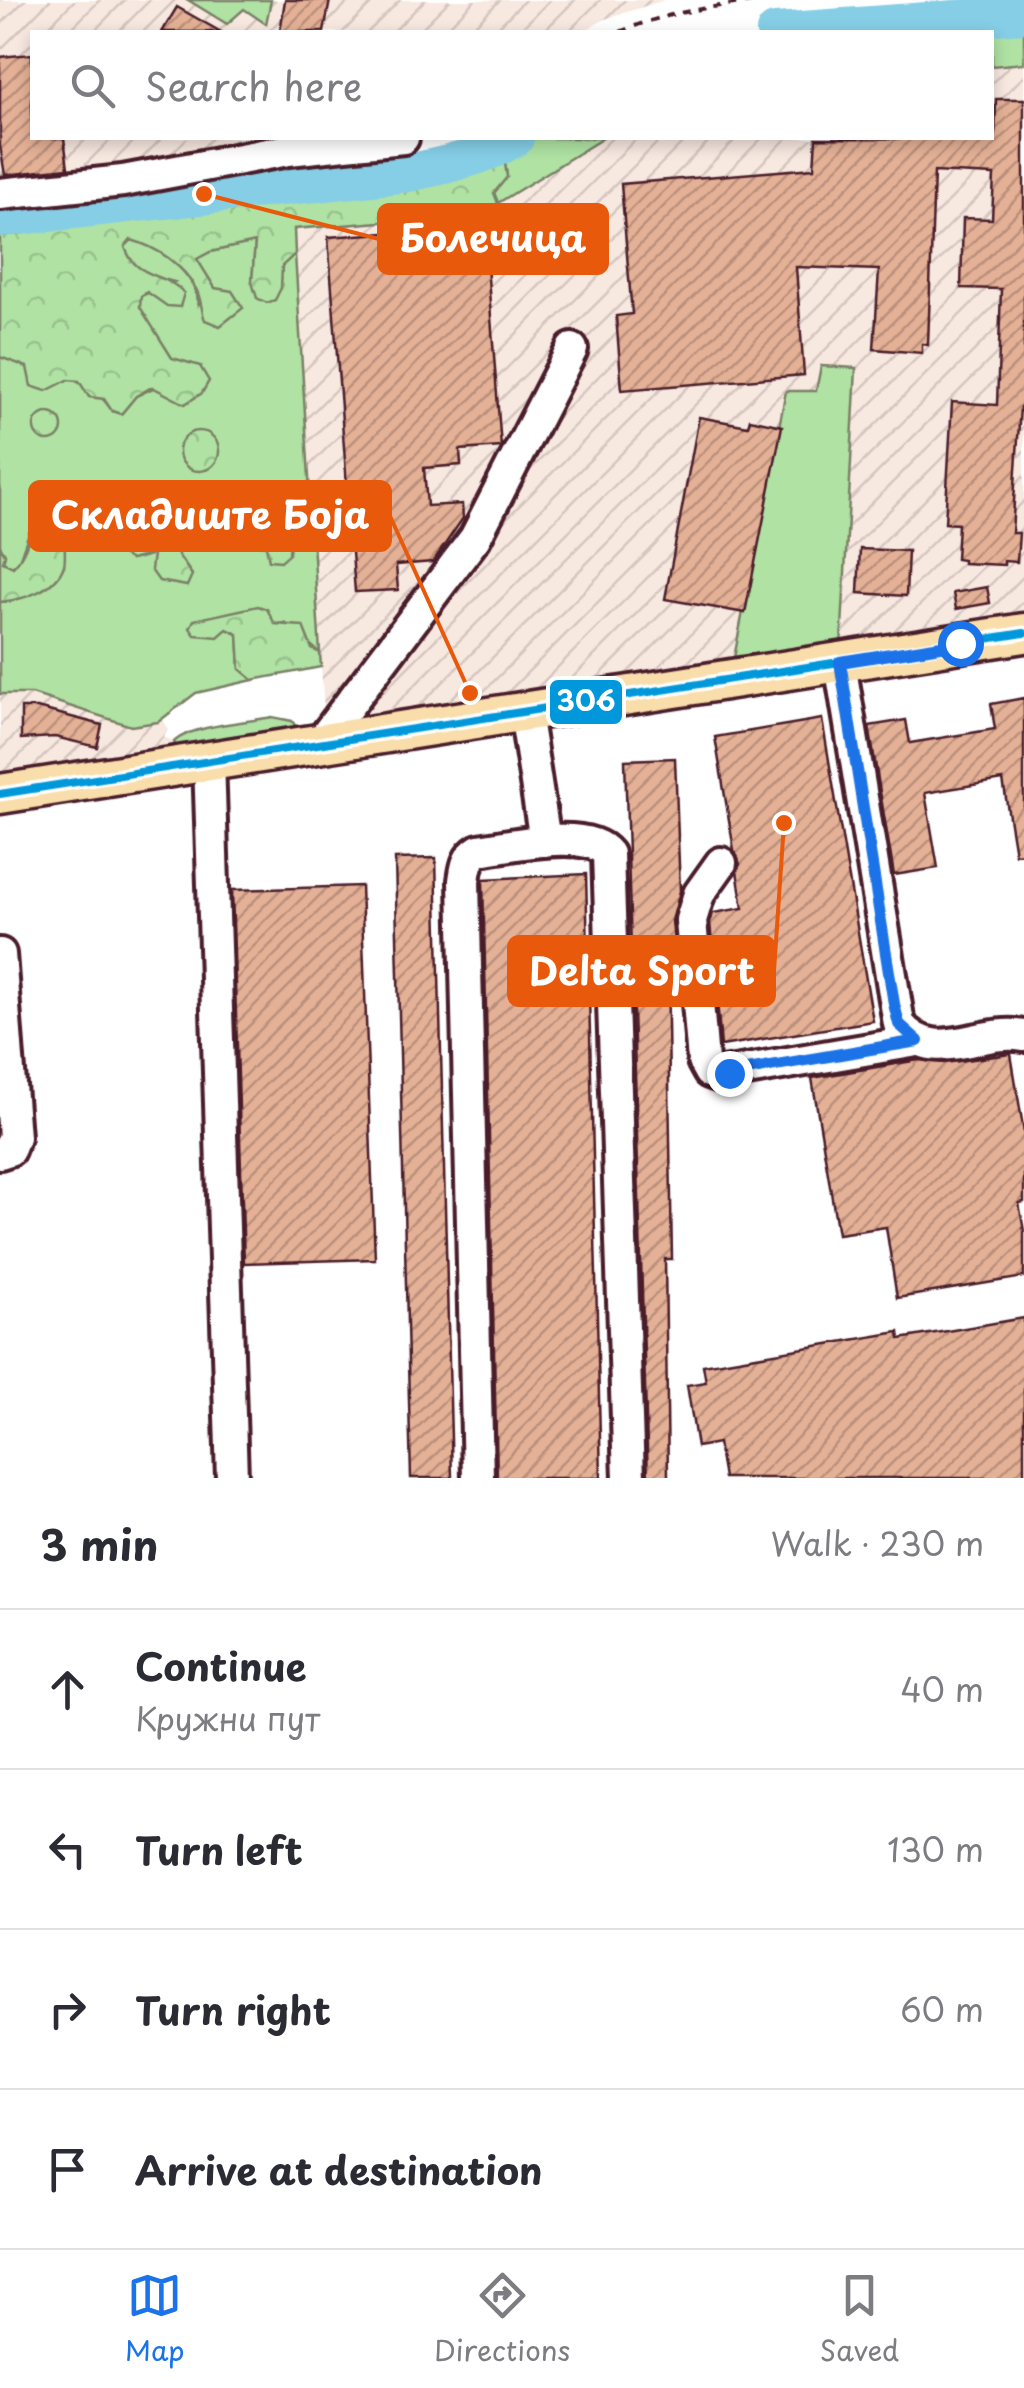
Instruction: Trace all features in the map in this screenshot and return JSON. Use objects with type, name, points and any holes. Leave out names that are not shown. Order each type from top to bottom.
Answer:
[{"type":"main road","points":[[0,794],[1024,633]]},
{"type":"lane","points":[[0,194],[123,180],[288,150],[384,140]]},
{"type":"lane","points":[[320,743],[475,538],[572,349]]},
{"type":"lane","points":[[840,662],[899,1024],[928,1045],[1024,1036]]},
{"type":"lane","points":[[525,712],[545,841]]},
{"type":"lane","points":[[209,760],[232,1478]]},
{"type":"lane","points":[[478,1478],[464,882],[466,864],[479,850],[545,841],[594,843],[608,854],[630,1478]]},
{"type":"lane","points":[[721,863],[700,894],[690,920],[702,1060],[709,1072],[729,1073],[918,1041]]},
{"type":"lane","points":[[0,954],[14,1137],[9,1150],[0,1153]]},
{"type":"path","points":[[625,30],[700,8],[769,0]]},
{"type":"shaded area","points":[[0,0],[188,0],[226,24],[244,9],[266,23],[271,0],[664,0],[605,19],[586,30],[30,30],[30,140],[300,140],[0,186]]},
{"type":"shaded area","points":[[1024,57],[1024,617],[841,647],[856,369],[821,366],[816,391],[786,392],[733,663],[325,727],[293,229],[480,214],[600,140],[994,140],[994,60]]},
{"type":"shaded area","points":[[0,694],[32,694],[131,726],[163,719],[168,729],[164,737],[174,742],[177,750],[0,778]]},
{"type":"green space","points":[[188,0],[271,0],[266,24],[244,9],[227,24]]},
{"type":"green space","points":[[1024,26],[1024,63],[994,66],[994,30],[959,30]]},
{"type":"green space","points":[[531,140],[600,140],[498,203],[494,193],[507,177],[504,157]]},
{"type":"green space","points":[[504,157],[507,177],[494,193],[498,203],[480,214],[294,229],[295,254],[282,266],[281,288],[275,300],[267,303],[257,298],[252,282],[255,242],[210,252],[197,259],[215,288],[232,291],[243,308],[220,326],[205,320],[198,292],[177,265],[160,252],[131,240],[125,247],[136,265],[184,293],[180,307],[167,306],[147,292],[141,296],[140,307],[172,358],[200,366],[209,381],[202,393],[185,404],[152,387],[136,396],[121,414],[112,411],[104,399],[89,397],[79,381],[68,380],[46,391],[31,386],[27,367],[0,357],[0,236],[409,182],[458,174]]},
{"type":"green space","points":[[132,240],[162,252],[190,280],[198,305],[215,288],[196,259],[255,242],[252,282],[281,288],[281,266],[295,254],[320,653],[285,623],[227,629],[238,634],[240,669],[253,680],[196,693],[158,722],[131,726],[32,694],[0,694],[0,602],[13,601],[64,566],[62,517],[32,524],[19,561],[12,567],[3,562],[0,357],[77,382],[121,414],[136,396],[200,366],[172,358],[139,307],[141,296],[174,282],[138,267],[124,247]],"holes":[[[127,516],[138,520],[138,534],[178,555],[192,575],[154,554],[131,560],[117,540],[126,530]]]},
{"type":"green space","points":[[821,366],[856,368],[841,647],[733,663],[786,391],[816,391]]},
{"type":"green space","points":[[48,413],[58,417],[62,427],[58,437],[48,441],[38,437],[34,427],[38,417]]},
{"type":"green space","points":[[199,431],[213,437],[219,451],[213,465],[199,471],[185,465],[179,451],[185,437]]},
{"type":"green space","points":[[135,487],[147,499],[145,514],[138,520],[138,534],[153,541],[166,530],[176,535],[178,555],[192,575],[187,586],[159,581],[151,570],[153,554],[131,560],[117,552],[117,540],[126,521],[118,501],[123,492]]},
{"type":"green space","points":[[43,507],[57,507],[62,517],[76,513],[86,521],[82,533],[65,539],[64,565],[54,581],[28,596],[0,602],[0,546],[5,554],[3,562],[13,567]]},
{"type":"green space","points":[[241,511],[252,511],[258,522],[254,534],[258,538],[283,531],[290,540],[289,554],[281,561],[269,560],[266,546],[233,541],[232,532]]},
{"type":"green space","points":[[258,606],[267,609],[275,624],[303,626],[312,649],[320,653],[321,667],[253,680],[240,669],[238,634],[227,629],[218,637],[195,635],[190,628],[194,620]]},
{"type":"green space","points":[[272,717],[292,721],[299,731],[177,750],[174,742],[206,728]]},
{"type":"building","points":[[285,0],[330,0],[324,30],[280,30]]},
{"type":"building","points":[[177,7],[217,30],[163,30]]},
{"type":"building","points":[[30,54],[30,140],[64,140],[68,168],[5,175],[0,146],[0,57]]},
{"type":"building","points":[[996,99],[1024,99],[1024,407],[1020,407],[1012,533],[1019,533],[1017,562],[963,563],[956,559],[958,524],[945,523],[952,402],[997,405],[1001,289],[961,288],[963,218],[992,219],[994,175],[934,172],[928,345],[922,344],[922,353],[874,349],[879,270],[796,267],[804,375],[622,390],[616,316],[632,314],[621,184],[814,168],[816,140],[995,139]]},
{"type":"building","points":[[484,226],[501,447],[460,450],[461,465],[424,468],[427,506],[462,504],[463,518],[433,562],[396,565],[398,590],[355,592],[328,237]]},
{"type":"building","points":[[699,417],[748,426],[750,419],[782,426],[745,613],[665,599]]},
{"type":"building","points":[[860,549],[908,551],[906,596],[858,593]]},
{"type":"building","points":[[987,587],[990,603],[956,609],[953,593]]},
{"type":"building","points":[[1024,698],[1024,853],[1015,854],[1003,780],[925,793],[938,868],[894,875],[869,726],[906,720],[910,743],[995,729],[991,704]]},
{"type":"building","points":[[21,708],[37,708],[102,725],[97,747],[55,737],[21,739]]},
{"type":"building","points":[[822,719],[873,1021],[721,1046],[710,922],[713,913],[743,908],[737,871],[740,864],[734,850],[715,737]]},
{"type":"building","points":[[675,758],[680,891],[672,921],[676,964],[667,964],[672,1259],[665,1259],[668,1478],[648,1478],[625,760]]},
{"type":"building","points":[[436,858],[452,1478],[411,1478],[395,859]]},
{"type":"building","points":[[586,874],[601,1478],[497,1478],[483,879]]},
{"type":"building","points":[[361,886],[375,1259],[244,1263],[232,890]]},
{"type":"building","points":[[1011,1054],[1024,1133],[1024,1202],[1019,1203],[1024,1231],[1024,1277],[897,1298],[886,1227],[838,1234],[812,1078],[919,1060],[944,1063]]},
{"type":"building","points":[[1024,1318],[1024,1478],[724,1478],[718,1443],[697,1447],[687,1385],[706,1382],[703,1365],[899,1332],[900,1339]]},
{"type":"waterway","points":[[803,30],[1024,14]]},
{"type":"waterway","points":[[0,218],[408,173],[476,156],[511,140]]},
{"type":"transit line","name":"306","points":[[0,794],[1024,633]]},
{"type":"place","name":"Болечица","points":[[204,194]]},
{"type":"place","name":"Складиште Боја","points":[[470,693]]},
{"type":"place","name":"Delta Sport","points":[[784,823]]},
{"type":"route","points":[[729,1073],[918,1041],[899,1024],[894,1004],[840,662],[960,643]]}]
